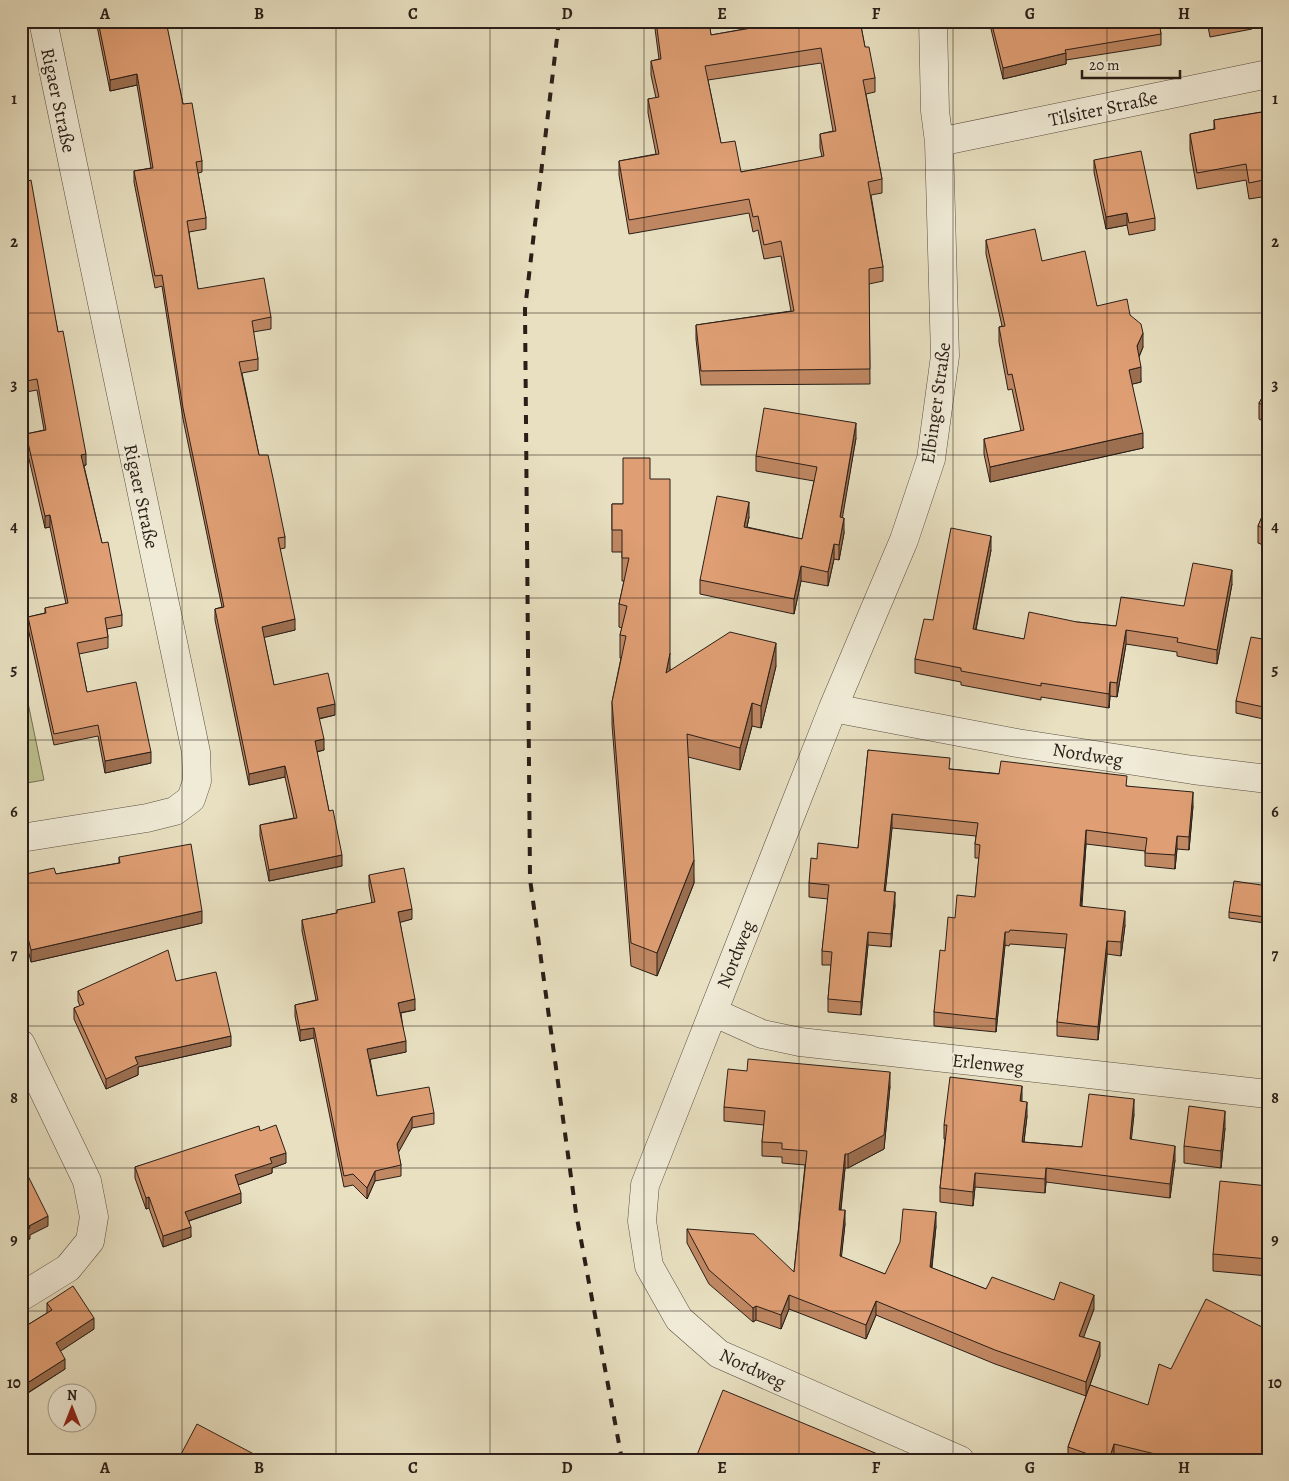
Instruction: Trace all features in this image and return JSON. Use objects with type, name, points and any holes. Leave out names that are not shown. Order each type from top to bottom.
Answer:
[{"type":"street","name":"Rigaer Straße","points":[[21,838],[147,818],[175,811],[191,798],[197,781],[196,752],[43,21]]},
{"type":"street","name":"Elbinger Straße","points":[[833,708],[904,540],[931,459],[945,356],[939,142],[935,111],[933,21]]},
{"type":"street","name":"Tilsiter Straße","points":[[939,142],[1268,74]]},
{"type":"street","name":"Nordweg","points":[[960,1460],[719,1354],[679,1319],[650,1266],[646,1248],[642,1221],[645,1185],[833,708],[1017,744],[1268,779]]},
{"type":"street","name":"Erlenweg","points":[[713,1012],[762,1034],[800,1042],[1268,1094]]},
{"type":"street","points":[[21,1044],[87,1181],[94,1217],[90,1241],[68,1268],[21,1297]]},
{"type":"green space","points":[[21,669],[44,780],[21,784]]},
{"type":"building","points":[[98,21],[166,21],[183,104],[192,103],[202,161],[196,162],[206,218],[187,221],[198,289],[264,278],[271,317],[252,321],[258,359],[239,362],[259,455],[268,455],[285,537],[278,538],[295,619],[262,627],[274,685],[328,673],[335,704],[317,708],[324,739],[315,741],[329,811],[333,810],[342,855],[269,870],[260,825],[297,818],[285,766],[249,774],[215,609],[224,607],[183,408],[162,275],[155,276],[134,171],[153,168],[137,74],[110,80]]},
{"type":"building","points":[[656,21],[709,21],[711,35],[792,21],[860,21],[865,47],[869,47],[875,78],[863,80],[882,179],[868,182],[883,267],[869,269],[870,369],[701,371],[696,325],[794,311],[781,241],[764,245],[758,216],[753,217],[749,199],[629,220],[619,161],[659,154],[648,99],[659,97],[651,61],[661,59]],"holes":[[[821,48],[836,131],[820,134],[824,156],[741,172],[735,141],[721,143],[705,66]]]},
{"type":"building","points":[[991,21],[1159,21],[1161,34],[1065,50],[1066,53],[1003,68]]},
{"type":"building","points":[[1209,21],[1236,21],[1210,26]]},
{"type":"building","points":[[1268,111],[1268,179],[1249,183],[1246,164],[1197,173],[1190,134],[1215,129],[1214,120]]},
{"type":"building","points":[[21,146],[23,146],[28,181],[31,180],[58,332],[63,331],[86,454],[81,455],[102,543],[108,542],[122,615],[105,618],[108,637],[77,643],[87,692],[136,682],[151,752],[105,761],[98,725],[54,734],[28,617],[46,613],[45,608],[68,603],[50,515],[45,516],[26,434],[46,430],[37,379],[21,382]]},
{"type":"building","points":[[1141,151],[1155,218],[1129,223],[1127,213],[1106,217],[1094,160]]},
{"type":"building","points":[[1035,229],[1042,261],[1085,251],[1097,306],[1127,299],[1130,315],[1141,324],[1143,333],[1137,346],[1141,367],[1129,370],[1143,433],[990,467],[984,439],[1024,430],[1012,374],[1008,375],[999,327],[1005,326],[986,240]]},
{"type":"building","points":[[1268,388],[1268,408],[1259,403]]},
{"type":"building","points":[[764,408],[856,423],[840,517],[844,518],[839,545],[834,544],[828,572],[801,566],[794,599],[700,580],[717,496],[749,502],[744,527],[802,539],[817,467],[756,456]]},
{"type":"building","points":[[623,458],[650,458],[650,479],[670,479],[670,653],[666,673],[730,632],[776,643],[761,706],[752,703],[740,748],[687,734],[694,860],[657,953],[631,943],[612,702],[626,636],[620,635],[627,606],[619,604],[629,558],[622,558],[622,530],[612,530],[612,504],[623,504]]},
{"type":"building","points":[[1268,503],[1268,530],[1258,526]]},
{"type":"building","points":[[951,528],[991,536],[973,629],[1024,639],[1029,612],[1077,622],[1116,626],[1121,597],[1184,606],[1193,563],[1232,570],[1217,650],[1177,642],[1178,638],[1126,630],[1117,683],[1110,682],[1109,694],[1041,683],[1041,686],[961,671],[961,668],[915,659],[924,619],[933,620]]},
{"type":"building","points":[[1251,637],[1268,640],[1268,708],[1236,701]]},
{"type":"building","points":[[868,750],[950,758],[949,769],[999,774],[1001,761],[1127,776],[1126,786],[1193,792],[1189,837],[1177,836],[1175,855],[1145,853],[1147,838],[1086,830],[1080,906],[1125,911],[1121,942],[1107,941],[1098,1027],[1057,1022],[1067,934],[1010,930],[1005,932],[996,1019],[934,1012],[940,950],[945,951],[948,917],[955,918],[957,895],[975,897],[980,845],[975,844],[978,823],[892,814],[884,891],[895,892],[891,934],[868,932],[861,1002],[828,999],[832,952],[822,951],[829,885],[809,883],[811,858],[817,859],[818,843],[858,848]]},
{"type":"building","points":[[191,844],[202,911],[31,950],[21,910],[21,875],[54,868],[56,874],[120,863],[119,857]]},
{"type":"building","points":[[404,868],[412,909],[398,912],[415,999],[398,1003],[406,1041],[367,1049],[377,1096],[429,1087],[434,1113],[412,1117],[397,1144],[401,1165],[375,1171],[367,1188],[353,1174],[344,1176],[314,1028],[300,1030],[295,1005],[318,1000],[302,920],[337,913],[337,910],[375,902],[369,875]]},
{"type":"building","points":[[1234,881],[1268,886],[1265,917],[1229,912]]},
{"type":"building","points":[[168,950],[176,981],[216,972],[231,1036],[135,1057],[138,1064],[106,1079],[74,1008],[84,1004],[78,991]]},
{"type":"building","points":[[748,1059],[890,1072],[884,1135],[845,1154],[839,1210],[845,1210],[840,1256],[885,1274],[900,1242],[903,1209],[936,1212],[930,1267],[986,1289],[992,1277],[1054,1300],[1060,1282],[1094,1295],[1079,1336],[1100,1342],[1086,1382],[995,1350],[876,1301],[866,1325],[789,1295],[781,1315],[756,1306],[753,1308],[709,1270],[687,1229],[754,1234],[794,1272],[807,1151],[782,1149],[782,1143],[762,1142],[765,1111],[724,1107],[728,1069],[747,1071]]},
{"type":"building","points":[[950,1077],[1022,1086],[1020,1101],[1027,1102],[1022,1142],[1082,1147],[1089,1094],[1134,1099],[1130,1139],[1175,1146],[1170,1184],[1046,1168],[1045,1179],[975,1173],[973,1192],[940,1188],[947,1125],[944,1125]]},
{"type":"building","points":[[1189,1106],[1225,1111],[1221,1151],[1184,1146]]},
{"type":"building","points":[[276,1125],[286,1153],[270,1158],[272,1163],[235,1175],[241,1193],[185,1212],[191,1227],[163,1236],[149,1197],[146,1198],[135,1167],[259,1126],[260,1131]]},
{"type":"building","points":[[21,1162],[48,1216],[29,1226],[30,1228],[22,1232],[25,1236],[21,1238]]},
{"type":"building","points":[[1220,1181],[1268,1186],[1268,1259],[1213,1254]]},
{"type":"building","points":[[73,1286],[94,1318],[56,1343],[65,1359],[21,1387],[21,1329],[52,1310],[47,1303]]},
{"type":"building","points":[[1206,1299],[1268,1330],[1268,1460],[1180,1460],[1114,1444],[1109,1460],[1105,1460],[1068,1447],[1090,1385],[1148,1405],[1159,1364],[1171,1369]]},
{"type":"building","points":[[21,1389],[28,1400],[21,1404]]},
{"type":"building","points":[[723,1390],[892,1460],[695,1460]]},
{"type":"building","points":[[197,1424],[265,1460],[178,1460]]},
{"type":"railway","points":[[559,21],[525,309],[530,879],[576,1213],[622,1460]]}]
